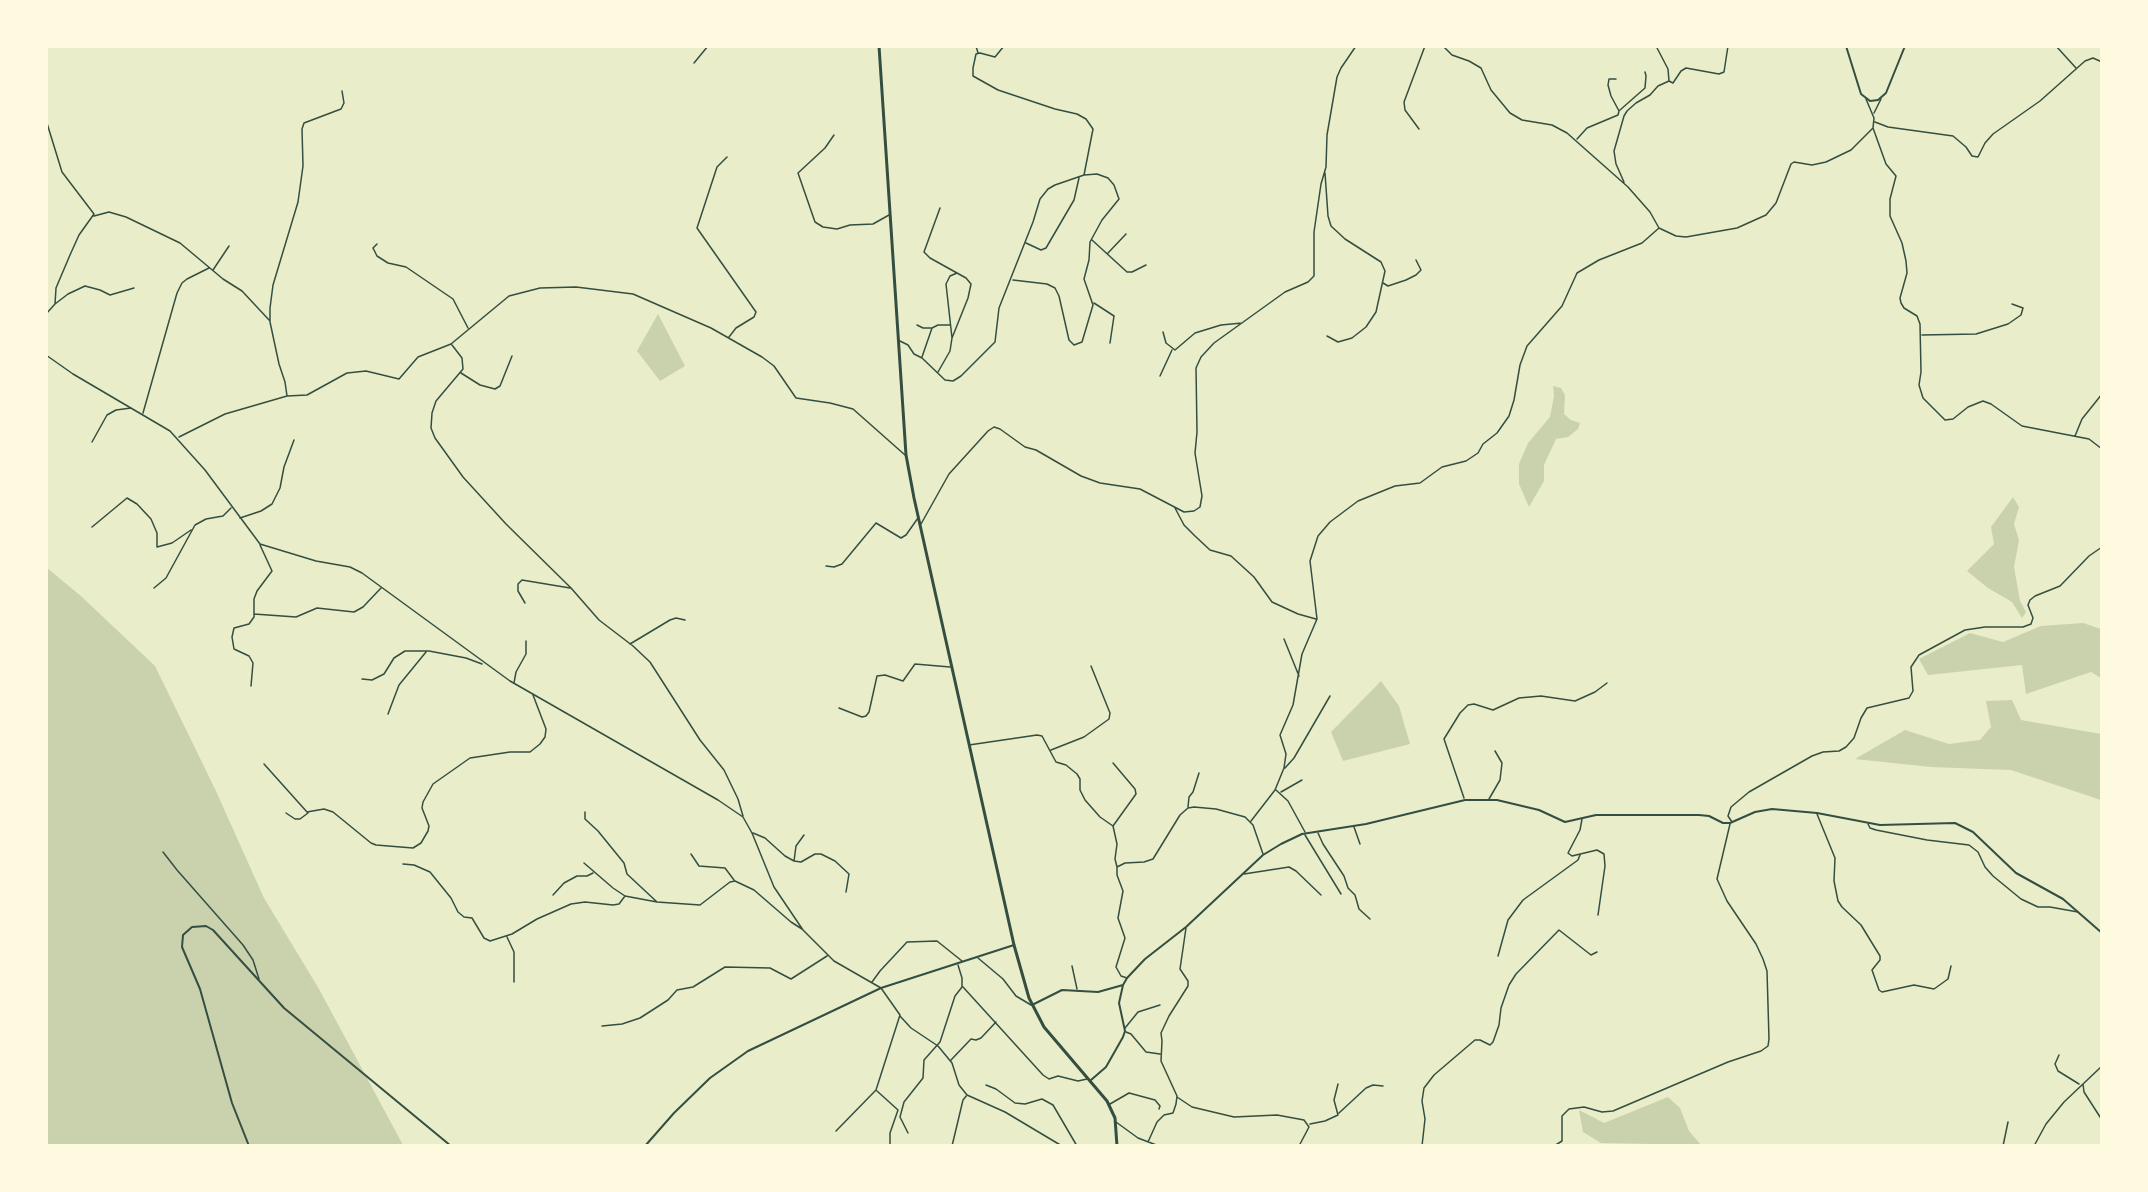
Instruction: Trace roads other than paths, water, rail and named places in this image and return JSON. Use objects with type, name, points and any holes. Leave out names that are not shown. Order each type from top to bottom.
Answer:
[{"type":"main road","points":[[879,46],[906,455],[920,524],[1014,945],[1032,1006],[1044,1027],[1109,1104],[1116,1122],[1117,1146]]},
{"type":"street","points":[[694,63],[708,46]]},
{"type":"street","points":[[976,46],[978,53]]},
{"type":"street","points":[[978,53],[995,57],[1004,46]]},
{"type":"street","points":[[1327,336],[1338,342],[1352,338],[1362,331],[1374,315],[1385,271],[1381,262],[1345,239],[1330,223],[1325,172],[1327,135],[1337,77],[1356,46]]},
{"type":"street","points":[[1419,129],[1405,110],[1404,102],[1415,78],[1425,46]]},
{"type":"street","points":[[1443,46],[1452,55],[1481,68],[1491,90],[1515,117],[1552,125],[1576,140],[1624,183],[1650,212],[1659,228],[1676,236],[1691,237],[1737,228],[1760,219],[1776,203],[1791,164],[1794,162],[1812,165],[1826,162],[1842,155],[1862,140],[1872,128],[1874,114],[1881,98],[1890,86],[1905,46]]},
{"type":"street","points":[[1656,46],[1668,69],[1669,81]]},
{"type":"street","points":[[1624,183],[1614,152],[1627,111],[1650,95],[1658,86],[1669,81],[1673,83],[1681,71],[1686,68],[1719,74],[1724,72],[1728,46]]},
{"type":"street","points":[[1845,46],[1861,94],[1874,114]]},
{"type":"street","points":[[2056,46],[2077,69]]},
{"type":"street","points":[[978,53],[975,56],[973,72],[977,80],[1023,100],[1077,114],[1089,122],[1092,133],[1084,175]]},
{"type":"street","points":[[1874,122],[1888,127],[1953,136],[1966,147],[1972,156],[1978,157],[1993,134],[2032,107],[2090,59],[2095,58],[2102,62]]},
{"type":"street","points":[[1576,140],[1587,128],[1618,115],[1619,111],[1645,88],[1644,72]]},
{"type":"street","points":[[1616,79],[1609,79],[1608,86],[1619,111]]},
{"type":"street","points":[[287,396],[270,322],[273,285],[298,202],[303,166],[302,129],[307,121],[341,109],[344,103],[342,91]]},
{"type":"street","points":[[1865,99],[1874,101],[1881,98]]},
{"type":"street","points":[[46,120],[62,172],[94,216]]},
{"type":"street","points":[[1872,128],[1885,160],[1896,176],[1889,210],[1891,222],[1902,243],[1906,261],[1907,273],[1900,301],[1904,308],[1917,316],[1921,335],[1920,393],[1923,398],[1942,419],[1947,421],[1968,407],[1983,401],[2022,426],[2089,439],[2102,449]]},
{"type":"street","points":[[834,135],[825,148],[798,173],[815,222],[823,227],[837,229],[850,225],[873,224],[890,214]]},
{"type":"street","points":[[727,157],[717,167],[697,228],[756,312],[754,317],[734,329],[729,338]]},
{"type":"street","points":[[920,524],[930,510],[942,483],[954,467],[994,427],[1025,447],[1036,450],[1081,476],[1100,483],[1140,489],[1184,512],[1194,511],[1200,507],[1202,502],[1195,453],[1196,368],[1201,357],[1209,348],[1285,292],[1308,282],[1314,276],[1314,232],[1325,172]]},
{"type":"street","points":[[898,340],[908,345],[914,354],[922,358],[947,381],[956,380],[995,341],[999,308],[1012,280],[1042,195],[1055,184],[1084,175],[1101,175],[1108,178],[1114,185],[1119,199],[1102,220],[1091,239],[1089,260],[1084,276],[1093,303],[1114,316],[1110,343]]},
{"type":"street","points":[[1025,242],[1041,250],[1046,248],[1074,200],[1079,177]]},
{"type":"street","points":[[940,208],[924,252],[927,256],[968,279],[971,284],[962,316],[952,338]]},
{"type":"street","points":[[55,304],[56,288],[80,235],[94,216],[109,212],[140,222],[157,233],[180,243],[209,268],[242,291],[270,322]]},
{"type":"street","points":[[1251,821],[1275,790],[1284,768],[1286,754],[1280,735],[1293,705],[1305,647],[1317,619],[1310,557],[1315,541],[1325,527],[1346,508],[1395,486],[1420,483],[1442,467],[1466,461],[1478,453],[1483,444],[1497,433],[1509,416],[1519,369],[1527,346],[1565,302],[1577,273],[1599,260],[1642,243],[1659,228]]},
{"type":"street","points":[[1107,254],[1126,234]]},
{"type":"street","points":[[1091,239],[1129,272],[1146,265]]},
{"type":"street","points":[[377,244],[374,248],[377,256],[388,263],[406,267],[453,299],[468,329]]},
{"type":"street","points":[[212,270],[229,246]]},
{"type":"street","points":[[1382,282],[1388,286],[1416,275],[1421,270],[1416,260]]},
{"type":"street","points":[[142,413],[177,293],[187,279],[209,268]]},
{"type":"street","points":[[937,373],[950,353],[952,338],[946,284],[950,276],[957,273]]},
{"type":"street","points":[[1012,280],[1047,285],[1057,290],[1069,340],[1074,345],[1080,344],[1084,339],[1093,303]]},
{"type":"street","points":[[46,314],[68,294],[85,286],[110,295],[134,288]]},
{"type":"street","points":[[178,438],[225,414],[287,396],[307,394],[347,373],[356,371],[377,373],[399,379],[418,357],[451,344],[508,296],[540,288],[576,287],[633,294],[729,338],[774,366],[796,398],[837,404],[853,409],[906,455]]},
{"type":"street","points":[[1921,335],[1976,334],[2008,324],[2021,315],[2023,308],[2012,304]]},
{"type":"street","points":[[1172,349],[1176,349],[1198,332],[1221,325],[1243,323]]},
{"type":"street","points":[[917,325],[922,328],[932,328],[938,325],[950,325]]},
{"type":"street","points":[[922,358],[932,328]]},
{"type":"street","points":[[1163,333],[1166,344],[1172,349]]},
{"type":"street","points":[[451,344],[464,363],[460,373],[436,401],[431,421],[433,434],[478,495],[571,588],[599,620],[650,662],[700,740],[724,770],[774,887],[803,930],[828,955],[881,988],[911,1029],[938,1046],[950,1060],[955,1068],[959,1085],[967,1095],[1005,1112],[1062,1146]]},
{"type":"street","points":[[1160,376],[1172,349]]},
{"type":"street","points":[[46,355],[142,413],[178,438],[260,544],[272,571],[257,591],[254,599],[254,614],[249,624],[234,628],[232,637],[234,649],[247,654],[253,663],[251,686]]},
{"type":"street","points":[[460,373],[480,385],[495,389],[500,386],[512,356]]},
{"type":"street","points":[[2075,437],[2082,419],[2102,394]]},
{"type":"street","points":[[93,442],[107,415],[116,410],[132,407]]},
{"type":"street","points":[[240,518],[261,511],[272,504],[280,488],[284,467],[294,440]]},
{"type":"street","points":[[92,527],[126,498],[137,504],[151,519],[156,533],[157,547],[172,543],[200,521],[223,516],[232,507]]},
{"type":"street","points":[[1174,508],[1185,525],[1210,550],[1231,556],[1254,576],[1272,602],[1298,614],[1317,619]]},
{"type":"street","points":[[826,566],[837,567],[842,564],[876,523],[901,538],[919,518]]},
{"type":"street","points":[[154,588],[166,578],[183,551],[191,530]]},
{"type":"street","points":[[260,544],[316,561],[350,567],[362,573],[514,684],[718,800],[743,817]]},
{"type":"street","points":[[1554,1146],[1562,1141],[1562,1116],[1569,1109],[1584,1107],[1605,1112],[1613,1111],[1728,1062],[1761,1051],[1768,1044],[1767,971],[1764,959],[1727,901],[1718,879],[1731,823],[1728,818],[1729,812],[1734,804],[1812,756],[1823,752],[1839,751],[1851,743],[1867,708],[1909,698],[1913,691],[1911,667],[1919,655],[1965,630],[1985,627],[2023,627],[2031,624],[2033,618],[2028,605],[2030,600],[2060,586],[2088,556],[2102,547]]},
{"type":"street","points":[[525,603],[518,591],[518,584],[522,580],[571,588]]},
{"type":"street","points":[[254,614],[296,617],[317,608],[354,612],[382,587]]},
{"type":"street","points":[[630,644],[670,620],[675,618],[685,620]]},
{"type":"street","points":[[1284,639],[1299,677]]},
{"type":"street","points":[[514,684],[516,672],[526,654],[526,641]]},
{"type":"street","points":[[363,679],[372,680],[384,674],[394,658],[405,651],[427,651],[466,658],[486,665]]},
{"type":"street","points":[[388,714],[399,685],[427,651]]},
{"type":"street","points":[[839,708],[862,717],[866,716],[869,712],[874,680],[881,674],[903,681],[915,664],[953,667]]},
{"type":"street","points":[[1050,750],[1084,736],[1109,719],[1110,713],[1091,666]]},
{"type":"street","points":[[1464,800],[1444,739],[1460,713],[1469,704],[1493,710],[1521,697],[1547,696],[1575,700],[1595,692],[1607,682]]},
{"type":"street","points":[[286,813],[295,819],[300,819],[309,813],[324,809],[333,812],[371,843],[406,848],[416,846],[428,831],[422,807],[433,784],[470,758],[530,752],[545,737],[546,729],[533,694]]},
{"type":"street","points":[[1284,768],[1294,758],[1330,696]]},
{"type":"street","points":[[968,745],[1037,735],[1044,738],[1056,762],[1066,765],[1077,774],[1080,779],[1080,790],[1085,800],[1113,826],[1117,844],[1115,859],[1117,875],[1123,891],[1118,918],[1125,938],[1116,966],[1121,976],[1127,978]]},
{"type":"street","points":[[1490,799],[1500,780],[1502,763],[1495,751]]},
{"type":"street","points":[[1113,763],[1136,794],[1113,826]]},
{"type":"street","points":[[264,764],[309,813]]},
{"type":"street","points":[[1117,867],[1125,863],[1153,859],[1176,820],[1188,808],[1189,797],[1199,773]]},
{"type":"street","points":[[1280,792],[1302,780]]},
{"type":"street","points":[[1275,790],[1288,801],[1341,894]]},
{"type":"street","points":[[962,987],[996,1022],[1031,1064],[1049,1078],[1058,1076],[1084,1081],[1090,1079],[1106,1067],[1123,1037],[1124,1030],[1119,1003],[1127,978],[1145,959],[1186,927],[1263,855],[1305,834],[1353,826],[1464,800],[1490,799],[1539,810],[1563,821],[1596,815],[1704,815],[1731,823],[1764,809],[1817,813],[1880,825],[1947,822],[1963,826],[1978,836],[2016,873],[2063,899],[2102,933]]},
{"type":"street","points":[[1188,808],[1216,809],[1241,815],[1251,821],[1263,855]]},
{"type":"street","points":[[585,812],[585,819],[624,863],[627,874],[657,902]]},
{"type":"street","points":[[1817,813],[1835,858],[1834,881],[1838,901],[1861,925],[1880,957],[1872,970],[1879,990],[1882,992],[1914,985],[1936,988],[1948,979],[1951,966]]},
{"type":"street","points":[[1582,818],[1580,830],[1568,853],[1571,856],[1597,850],[1605,855],[1598,915]]},
{"type":"street","points":[[1867,823],[1870,828],[1876,830],[1969,845],[1978,852],[1985,867],[1993,876],[2024,901],[2038,907],[2079,912]]},
{"type":"street","points":[[1353,826],[1360,844]]},
{"type":"street","points":[[1318,832],[1344,876],[1348,888],[1355,895],[1359,909],[1370,919]]},
{"type":"street","points":[[752,833],[765,838],[794,861],[801,862],[815,854],[821,854],[836,861],[849,874],[846,892]]},
{"type":"street","points":[[794,861],[796,846],[804,835]]},
{"type":"street","points":[[163,852],[247,950],[253,960],[259,980]]},
{"type":"street","points":[[691,854],[699,866],[725,868],[735,881],[754,890],[803,930]]},
{"type":"street","points":[[1498,956],[1508,920],[1523,900],[1578,860],[1579,854]]},
{"type":"street","points":[[584,863],[625,896],[657,902],[700,904],[730,882],[735,881]]},
{"type":"street","points":[[403,864],[414,865],[430,872],[451,898],[458,912],[475,922],[484,938],[490,941],[507,936],[571,904],[585,902],[613,905],[619,904],[625,896]]},
{"type":"street","points":[[1240,875],[1288,867],[1296,871],[1321,895]]},
{"type":"street","points":[[553,895],[564,883],[594,872]]},
{"type":"street","points":[[249,1146],[232,1104],[200,989],[182,947],[183,935],[192,927],[206,926],[213,930],[284,1008],[451,1146]]},
{"type":"street","points":[[1186,927],[1180,969],[1188,981],[1188,986],[1161,1033],[1161,1061],[1177,1096],[1192,1107],[1234,1117],[1285,1116],[1304,1120],[1309,1124]]},
{"type":"street","points":[[1422,1146],[1425,1122],[1422,1101],[1424,1088],[1434,1075],[1475,1040],[1490,1045],[1493,1042],[1499,1025],[1501,1008],[1509,985],[1516,974],[1559,930],[1591,955],[1597,952]]},
{"type":"street","points":[[507,936],[514,952],[514,982]]},
{"type":"street","points":[[872,982],[880,970],[907,942],[937,941],[963,962]]},
{"type":"street","points":[[645,1146],[685,1101],[710,1078],[735,1059],[761,1044],[881,988],[1014,945]]},
{"type":"street","points":[[602,1026],[622,1024],[640,1018],[668,1000],[677,990],[693,987],[725,967],[770,968],[791,979],[828,955]]},
{"type":"street","points":[[978,958],[1003,979],[1016,996],[1032,1006],[1062,990],[1103,992],[1123,985]]},
{"type":"street","points":[[908,1133],[900,1117],[904,1102],[923,1078],[924,1060],[938,1046],[955,996],[962,987],[962,978],[957,963]]},
{"type":"street","points":[[1072,966],[1077,990]]},
{"type":"street","points":[[1124,1030],[1138,1012],[1160,1005]]},
{"type":"street","points":[[836,1131],[876,1090],[900,1015]]},
{"type":"street","points":[[950,1060],[971,1038],[976,1040],[981,1038],[996,1022]]},
{"type":"street","points":[[1124,1030],[1146,1052],[1161,1054]]},
{"type":"street","points":[[2060,1055],[2055,1062],[2058,1071],[2080,1085]]},
{"type":"street","points":[[2034,1146],[2046,1124],[2080,1085],[2102,1066]]},
{"type":"street","points":[[2083,1082],[2084,1092],[2102,1120]]},
{"type":"street","points":[[1338,1084],[1334,1101],[1339,1113]]},
{"type":"street","points":[[986,1085],[1015,1102],[1025,1104],[1042,1099],[1053,1105],[1077,1146]]},
{"type":"street","points":[[1309,1124],[1331,1119],[1366,1088],[1373,1085],[1383,1086]]},
{"type":"street","points":[[876,1090],[898,1110],[890,1132],[890,1146]]},
{"type":"street","points":[[1109,1104],[1129,1093],[1155,1100],[1160,1106],[1159,1109]]},
{"type":"street","points":[[952,1146],[963,1100],[967,1095]]},
{"type":"street","points":[[1148,1142],[1157,1122],[1174,1111],[1177,1096]]},
{"type":"street","points":[[1116,1122],[1138,1138],[1159,1146]]},
{"type":"street","points":[[2003,1146],[2008,1122]]},
{"type":"street","points":[[1299,1146],[1309,1124]]}]
